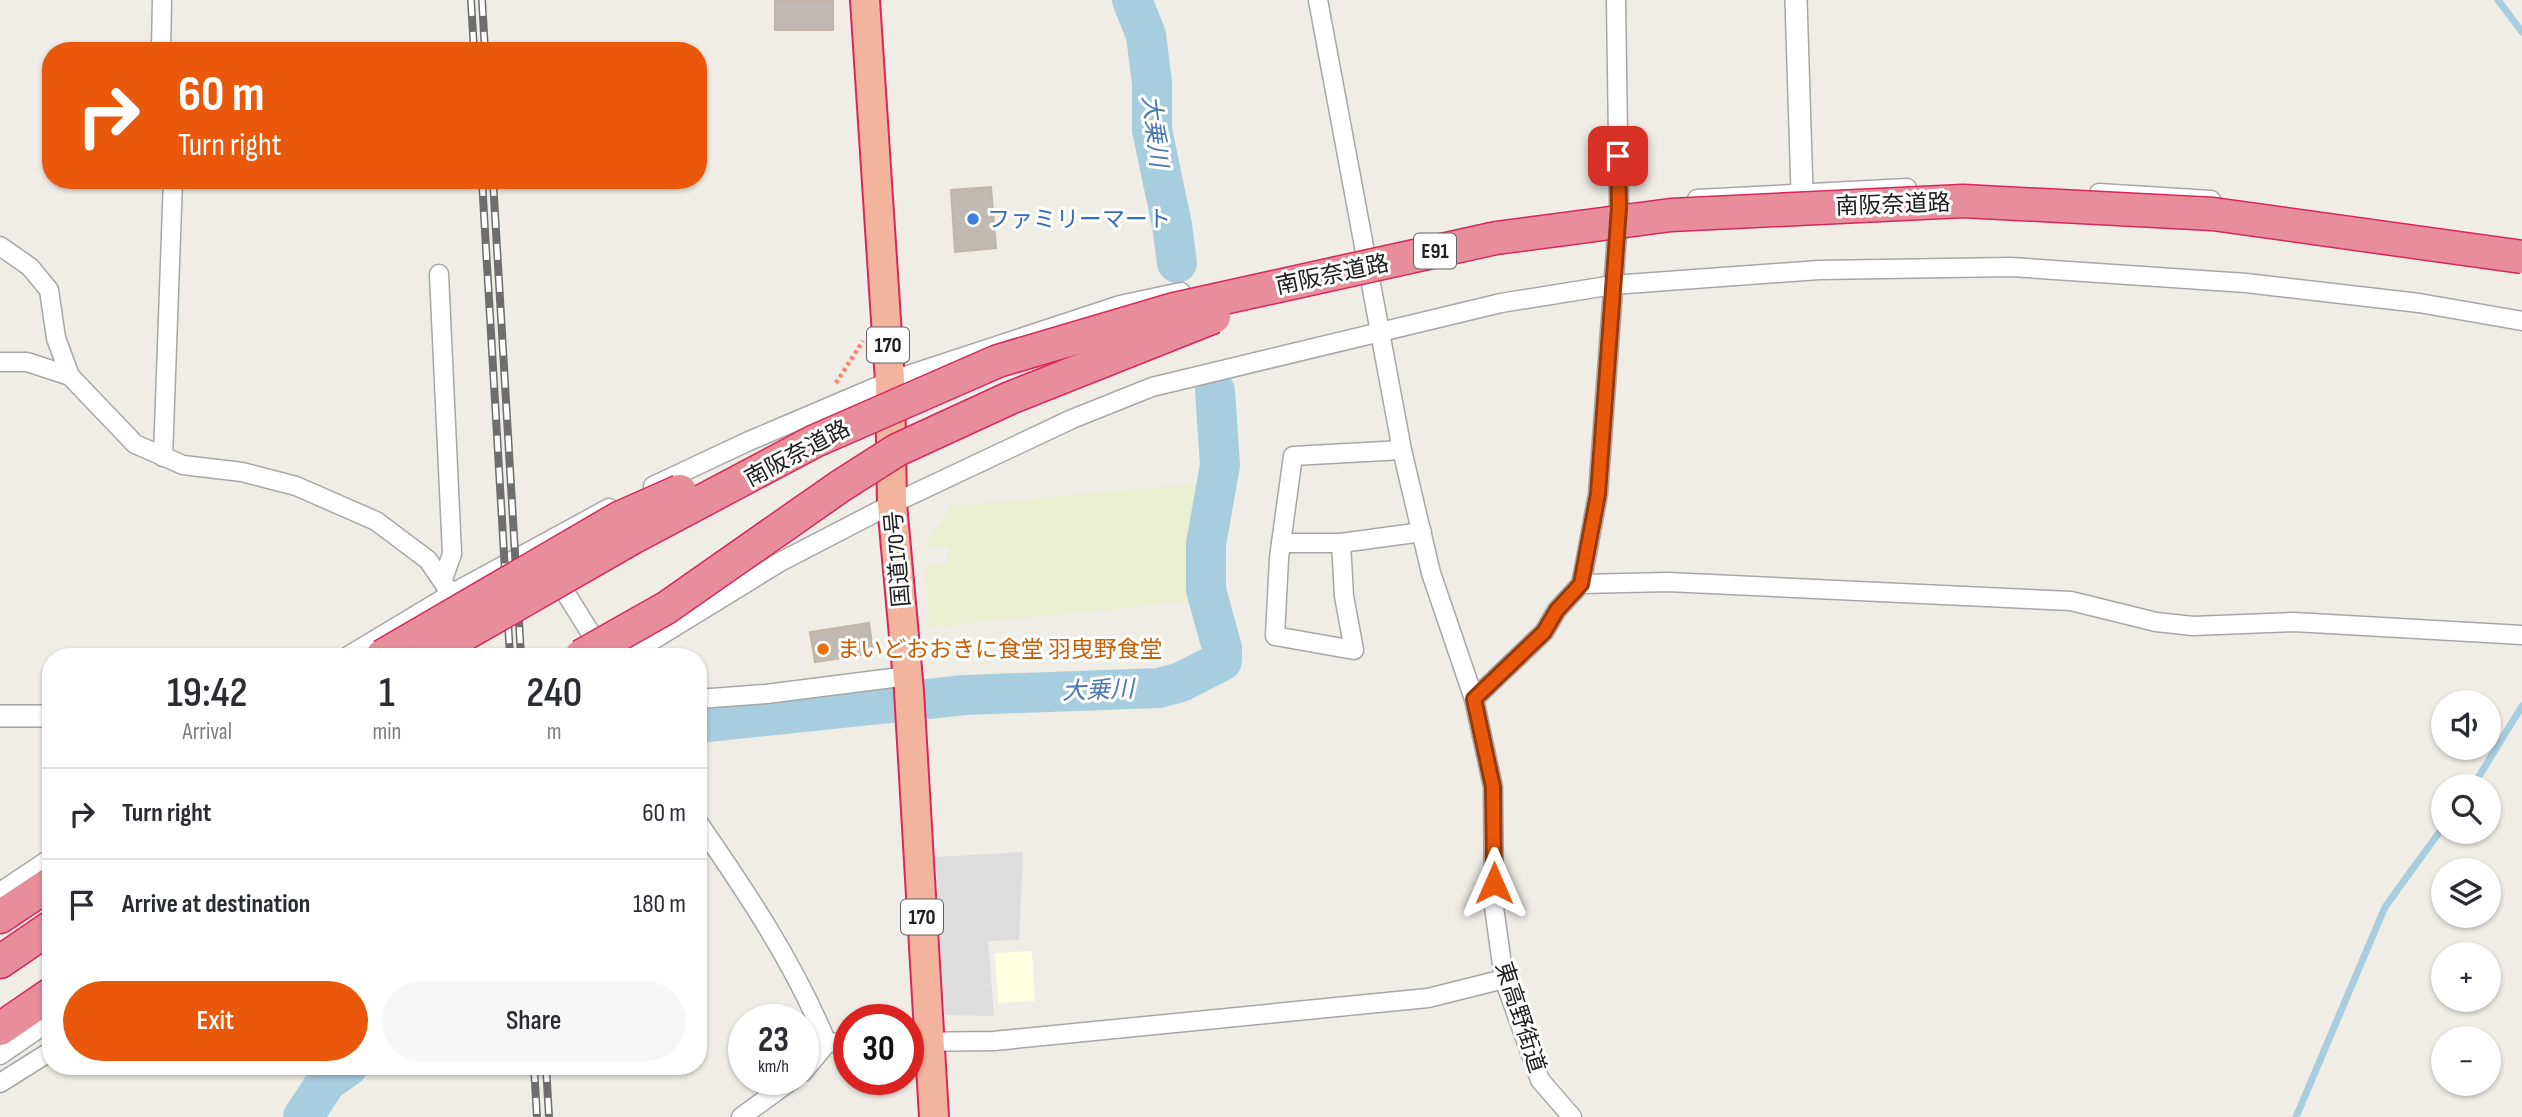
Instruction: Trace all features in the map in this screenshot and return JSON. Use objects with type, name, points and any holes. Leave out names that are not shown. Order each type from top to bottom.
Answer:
[{"type":"highway","name":"国道170号","points":[[865,0],[890,381],[892,504],[909,695],[918,1004]]},
{"type":"highway","name":"南阪奈道路","points":[[441,648],[634,537],[815,440],[998,362],[1174,309],[1496,238],[1671,215],[1963,201],[2213,214],[2522,257]]},
{"type":"highway","name":"南阪奈道路","points":[[467,648],[639,548],[701,521],[809,463],[1003,383],[1114,344],[1225,313],[1503,252],[1669,229],[1792,219],[1962,215],[2090,222],[2405,254],[2522,272]]},
{"type":"highway","points":[[595,648],[666,608],[839,487],[897,450],[1022,393],[1225,313]]},
{"type":"highway","points":[[396,648],[620,518],[744,462],[815,440]]},
{"type":"highway","points":[[0,918],[42,889]]},
{"type":"highway","points":[[0,943],[42,915]]},
{"type":"highway","points":[[0,962],[42,933]]},
{"type":"highway","points":[[0,1029],[42,1000]]},
{"type":"highway","name":"国道170号","points":[[924,1067],[934,1117]]},
{"type":"street","points":[[161,42],[162,0]]},
{"type":"street","name":"東高野街道","points":[[1318,0],[1402,450],[1431,573],[1474,699],[1493,787],[1494,907],[1504,979],[1540,1080],[1572,1117]]},
{"type":"street","points":[[1474,699],[1544,632],[1557,610],[1581,584],[1598,494],[1619,208],[1616,0]]},
{"type":"street","points":[[1796,0],[1802,192]]},
{"type":"street","points":[[359,648],[447,586],[537,546],[577,523],[749,440],[890,381],[1120,305],[1490,228],[1619,208],[1734,195],[1912,188],[2178,196],[2522,242]]},
{"type":"street","points":[[163,457],[173,189]]},
{"type":"street","points":[[0,246],[30,267],[49,290],[57,338],[70,376],[135,444],[183,466],[242,472],[296,486],[376,521],[428,560],[447,586]]},
{"type":"street","points":[[640,648],[780,562],[892,504],[1073,419],[1152,387],[1501,303],[1613,285],[1819,270],[2011,267],[2246,283],[2419,303],[2522,321]]},
{"type":"street","points":[[439,274],[452,554],[447,586]]},
{"type":"street","points":[[0,362],[27,362],[70,376]]},
{"type":"street","points":[[1341,543],[1344,596],[1354,650],[1275,636],[1281,543],[1293,456],[1402,450]]},
{"type":"street","points":[[1281,543],[1341,543],[1422,533]]},
{"type":"street","points":[[537,546],[599,648]]},
{"type":"street","points":[[1581,584],[1668,582],[2071,601],[2156,622],[2193,626],[2294,622],[2522,635]]},
{"type":"street","points":[[707,699],[909,695]]},
{"type":"street","points":[[0,716],[42,716]]},
{"type":"street","points":[[707,835],[768,926],[809,999],[827,1042]]},
{"type":"street","points":[[0,892],[42,864]]},
{"type":"street","points":[[924,1042],[994,1041],[1428,998],[1504,979]]},
{"type":"street","points":[[0,1055],[42,1026]]},
{"type":"street","points":[[827,1042],[833,1042]]},
{"type":"street","points":[[819,1052],[827,1042]]},
{"type":"street","points":[[0,1083],[42,1057]]},
{"type":"street","points":[[741,1117],[771,1095]]},
{"type":"shaded area","points":[[1205,483],[1197,533],[1193,601],[929,627],[925,566],[947,563],[948,547],[923,547],[951,506]]},
{"type":"shaded area","points":[[1023,852],[1019,940],[988,941],[994,1016],[944,1015],[936,857]]},
{"type":"shaded area","points":[[1032,951],[1035,1001],[998,1003],[995,953]]},
{"type":"building","points":[[775,0],[833,0],[833,30],[775,30]]},
{"type":"building","name":"ファミリーマート","points":[[991,187],[996,248],[955,252],[951,190]]},
{"type":"building","points":[[869,623],[873,653],[815,662],[810,632]]},
{"type":"waterway","name":"大乗川","points":[[1132,0],[1146,35],[1152,83],[1152,130],[1172,225],[1177,263]]},
{"type":"waterway","points":[[2498,0],[2522,32]]},
{"type":"waterway","name":"大乗川","points":[[707,722],[965,695],[1159,688],[1181,682],[1222,661],[1222,648],[1206,590],[1206,544],[1220,465],[1215,391]]},
{"type":"waterway","points":[[2480,774],[2522,706]]},
{"type":"waterway","points":[[2296,1117],[2385,907],[2431,844]]},
{"type":"waterway","name":"大乗川","points":[[303,1117],[326,1082],[336,1075]]},
{"type":"railway","points":[[471,0],[473,42]]},
{"type":"railway","points":[[482,0],[484,42]]},
{"type":"railway","points":[[483,189],[510,648]]},
{"type":"railway","points":[[494,189],[521,648]]},
{"type":"railway","points":[[535,1075],[537,1117]]},
{"type":"railway","points":[[547,1075],[549,1117]]},
{"type":"place","name":"ファミリーマート","points":[[973,219]]},
{"type":"place","name":"まいどおおきに食堂 羽曳野食堂","points":[[823,649]]},
{"type":"route","points":[[1494,883],[1493,787],[1474,699],[1544,632],[1557,610],[1581,584],[1598,494],[1619,208],[1618,156]]}]
